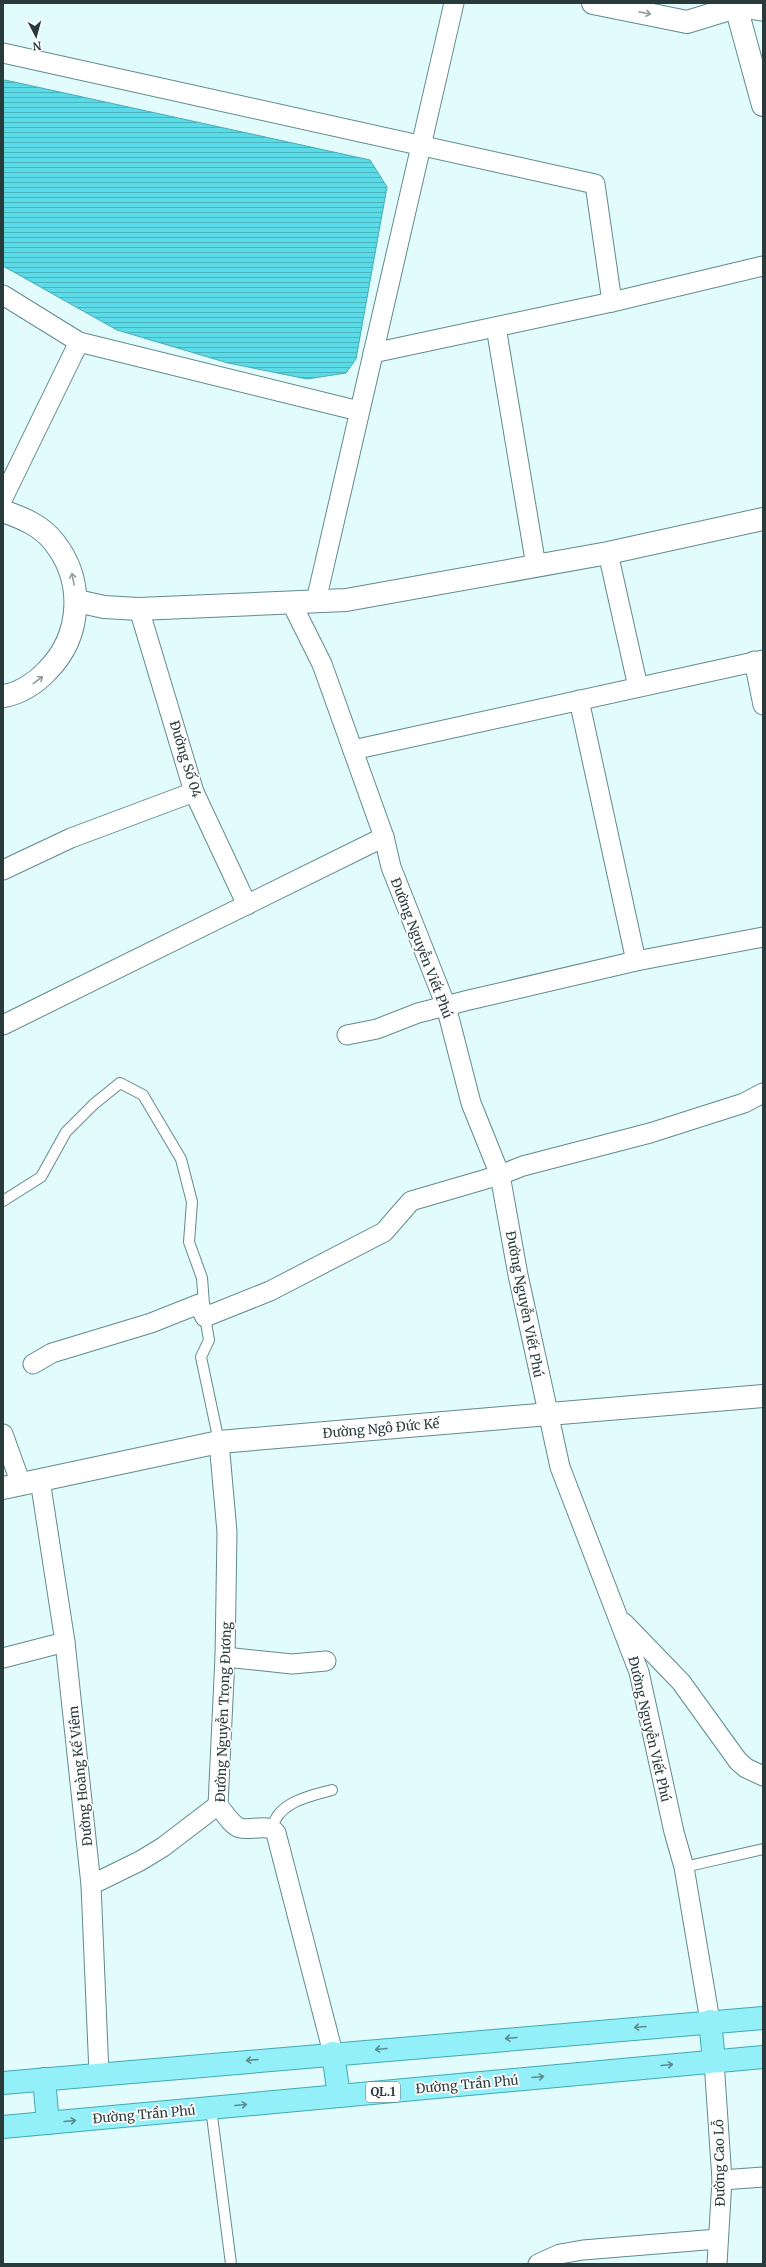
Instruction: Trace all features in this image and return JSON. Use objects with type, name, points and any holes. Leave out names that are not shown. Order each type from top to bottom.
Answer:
[{"type":"main road","points":[[3,2083],[334,2053],[710,2021],[763,2018]]},
{"type":"main road","points":[[710,2021],[714,2061]]},
{"type":"main road","points":[[334,2053],[339,2096]]},
{"type":"main road","name":"Đường Trần Phú","points":[[3,2127],[763,2056]]},
{"type":"main road","points":[[44,2080],[48,2123]]},
{"type":"street","points":[[316,601],[454,3]]},
{"type":"street","points":[[593,3],[687,22],[733,4],[763,11]]},
{"type":"street","points":[[733,4],[763,104]]},
{"type":"street","points":[[3,53],[594,184],[612,302]]},
{"type":"street","points":[[373,353],[612,302],[763,266]]},
{"type":"street","points":[[3,295],[79,342],[360,411]]},
{"type":"street","points":[[496,327],[536,566]]},
{"type":"street","points":[[3,498],[79,342]]},
{"type":"street","points":[[3,511],[29,520],[54,541],[70,569],[77,601],[73,632],[59,659],[38,681],[6,697]]},
{"type":"street","points":[[77,601],[104,606],[139,609],[346,600],[608,553],[763,519]]},
{"type":"street","points":[[608,553],[638,687]]},
{"type":"street","name":"Đường Nguyễn Viết Phú","points":[[291,602],[322,664],[384,838],[390,867],[446,1006],[471,1103],[500,1175],[518,1275],[547,1414],[560,1467],[588,1543],[619,1618],[639,1672],[674,1832],[684,1867],[710,2021]]},
{"type":"street","name":"Đường Số 04","points":[[139,609],[194,792],[248,905]]},
{"type":"street","points":[[353,750],[759,661],[763,705]]},
{"type":"street","points":[[579,700],[636,961]]},
{"type":"street","points":[[3,870],[71,838],[194,792]]},
{"type":"street","points":[[3,1025],[384,838]]},
{"type":"street","points":[[347,1035],[377,1029],[418,1013],[636,961],[763,937]]},
{"type":"street","points":[[33,1364],[52,1353],[151,1323],[199,1304],[204,1317],[270,1291],[384,1232],[411,1201],[500,1175],[523,1166],[650,1133],[744,1103],[763,1093]]},
{"type":"street","name":"Đường Ngô Đức Kế","points":[[21,1484],[219,1442],[547,1414],[763,1399]]},
{"type":"street","name":"Đường Hoàng Kế Viêm","points":[[3,1434],[21,1484],[65,1642],[91,1885],[99,2074]]},
{"type":"street","name":"Đường Nguyễn Trọng Đương","points":[[219,1442],[227,1532],[225,1657],[218,1805],[235,1825],[240,1828],[272,1829]]},
{"type":"street","points":[[619,1618],[681,1682],[735,1758],[746,1768],[763,1776]]},
{"type":"street","points":[[3,1658],[65,1642]]},
{"type":"street","points":[[225,1657],[292,1664],[326,1661]]},
{"type":"street","points":[[91,1885],[140,1861],[163,1847],[218,1805]]},
{"type":"street","points":[[272,1829],[276,1833],[334,2053]]},
{"type":"street","name":"Đường Cao Lỗ","points":[[714,2061],[722,2180],[717,2264]]},
{"type":"street","points":[[722,2180],[763,2177]]},
{"type":"street","points":[[538,2264],[560,2254],[583,2250],[718,2239]]},
{"type":"lane","points":[[3,1201],[40,1177],[66,1132],[94,1104],[120,1083],[143,1095],[181,1159],[192,1202],[189,1242],[202,1278],[204,1317],[209,1340],[201,1357],[219,1442]]},
{"type":"lane","points":[[272,1829],[274,1822],[281,1813],[299,1799],[332,1790]]},
{"type":"lane","points":[[684,1867],[763,1849]]},
{"type":"lane","points":[[211,2108],[231,2264]]},
{"type":"water","points":[[5,80],[370,160],[387,187],[356,359],[346,373],[307,379],[228,363],[117,330],[3,266],[3,81]]}]
